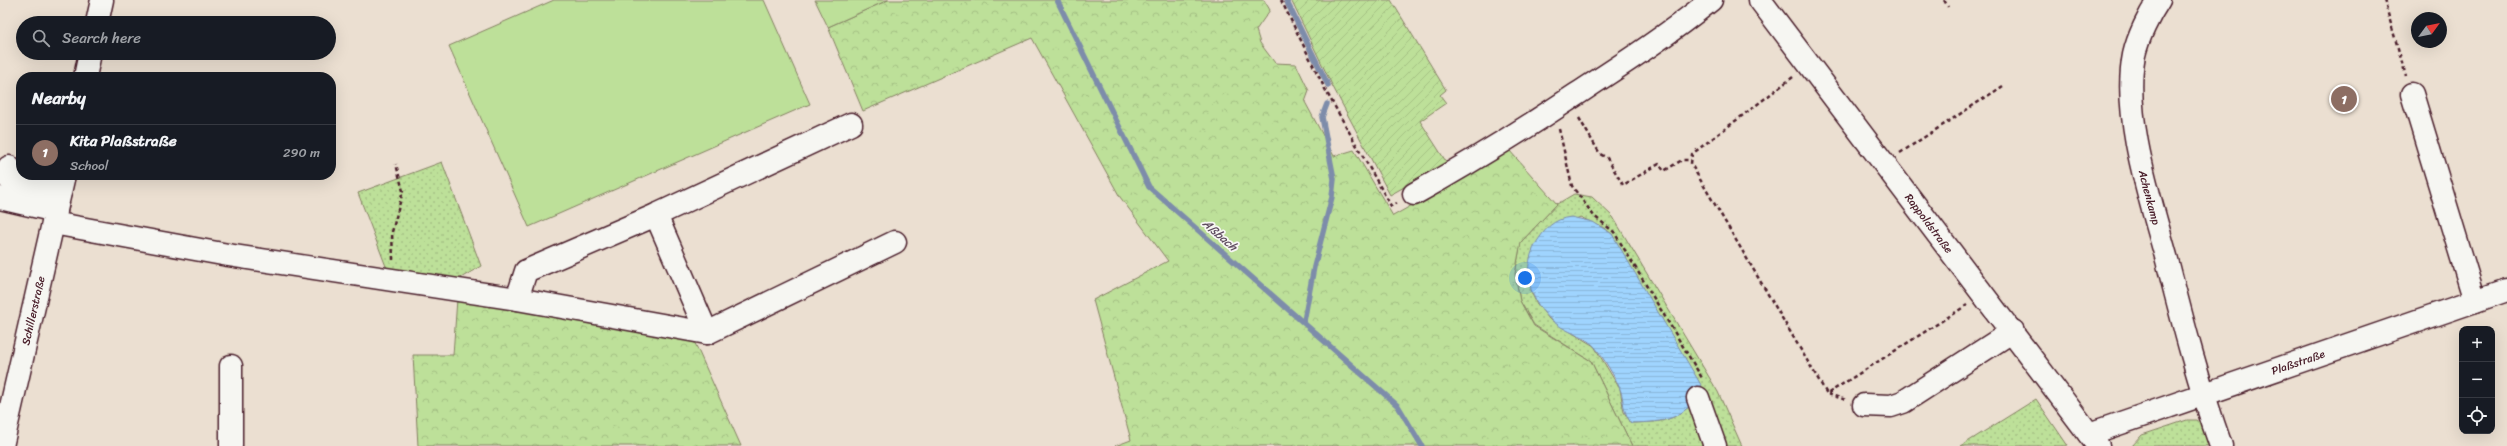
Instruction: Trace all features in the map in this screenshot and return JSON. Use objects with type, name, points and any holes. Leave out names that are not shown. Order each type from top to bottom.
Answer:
[{"type":"street","points":[[99,16],[102,0]]},
{"type":"street","points":[[1414,194],[1480,157],[1561,105],[1666,36],[1711,0]]},
{"type":"street","name":"Rappoldstraße","points":[[1760,0],[2013,331],[2094,440]]},
{"type":"street","name":"Achenkamp","points":[[2158,0],[2134,55],[2132,107],[2142,170],[2203,395],[2222,446]]},
{"type":"street","points":[[86,72],[89,60]]},
{"type":"street","points":[[2412,94],[2475,301]]},
{"type":"street","points":[[517,299],[526,271],[656,215],[851,124]]},
{"type":"street","points":[[9,167],[8,178],[14,182],[58,200],[228,255],[517,299],[707,333],[895,242]]},
{"type":"street","points":[[0,198],[58,200]]},
{"type":"street","name":"Schillerstraße","points":[[2,446],[58,200]]},
{"type":"street","points":[[656,215],[707,333]]},
{"type":"street","name":"Plaßstraße","points":[[2094,440],[2203,395],[2507,290]]},
{"type":"street","points":[[1864,405],[1891,406],[1903,402],[2013,331]]},
{"type":"street","points":[[231,366],[231,446]]},
{"type":"street","points":[[1700,388],[1715,446]]},
{"type":"path","points":[[1281,0],[1326,91],[1391,206],[1414,194]]},
{"type":"path","points":[[1944,0],[1948,7]]},
{"type":"path","points":[[2384,0],[2412,94]]},
{"type":"path","points":[[1810,64],[1692,154],[1691,164],[1827,394],[1984,294]]},
{"type":"path","points":[[1885,163],[2003,86]]},
{"type":"path","points":[[1561,105],[1600,154],[1607,158],[1623,185],[1659,164],[1664,172],[1682,160],[1691,160]]},
{"type":"path","points":[[1561,105],[1572,186],[1594,216],[1614,232],[1700,388]]},
{"type":"path","points":[[394,280],[392,232],[403,192],[396,164]]},
{"type":"green space","points":[[554,0],[764,0],[810,104],[529,227],[449,46]]},
{"type":"green space","points":[[815,0],[888,0],[828,27]]},
{"type":"green space","points":[[888,0],[1264,0],[1270,10],[1256,30],[1260,43],[1275,63],[1296,64],[1309,91],[1305,102],[1334,156],[1354,150],[1393,216],[1509,150],[1557,204],[1521,242],[1515,274],[1520,301],[1534,326],[1591,361],[1632,446],[1115,446],[1131,440],[1093,300],[1168,261],[1120,197],[1032,38],[863,111],[828,27]]},
{"type":"green space","points":[[1291,0],[1391,0],[1446,90],[1440,95],[1446,103],[1420,121],[1447,163],[1390,195],[1332,85]]},
{"type":"green space","points":[[442,162],[481,266],[459,279],[387,269],[358,193]]},
{"type":"green space","points":[[1574,194],[1592,197],[1613,217],[1718,392],[1742,446],[1632,446],[1591,361],[1534,325],[1520,301],[1515,274],[1521,242],[1557,204]],"holes":[[[1580,217],[1604,228],[1612,234],[1698,398],[1682,412],[1668,419],[1652,422],[1631,423],[1624,412],[1620,389],[1594,346],[1549,319],[1537,304],[1532,294],[1528,272],[1535,246]]]},
{"type":"green space","points":[[457,299],[694,341],[741,446],[418,446],[413,355],[453,355]]},
{"type":"green space","points":[[2036,399],[2068,446],[1961,446]]},
{"type":"green space","points":[[2187,420],[2197,420],[2202,424],[2211,446],[2132,446],[2142,435]]},
{"type":"water","points":[[1571,217],[1593,222],[1612,234],[1704,390],[1688,408],[1680,413],[1664,420],[1631,423],[1624,409],[1618,384],[1609,367],[1595,347],[1588,341],[1561,327],[1542,311],[1536,301],[1531,290],[1529,267],[1531,255],[1536,243],[1554,222]]},
{"type":"waterway","name":"Aßbach","points":[[1057,0],[1149,187],[1398,406],[1422,446]]},
{"type":"waterway","points":[[1286,0],[1328,85]]},
{"type":"waterway","points":[[1304,321],[1314,267],[1332,197],[1334,179],[1322,117],[1327,104]]},
{"type":"place","name":"Kita Plaßstraße","points":[[2344,99]]}]
